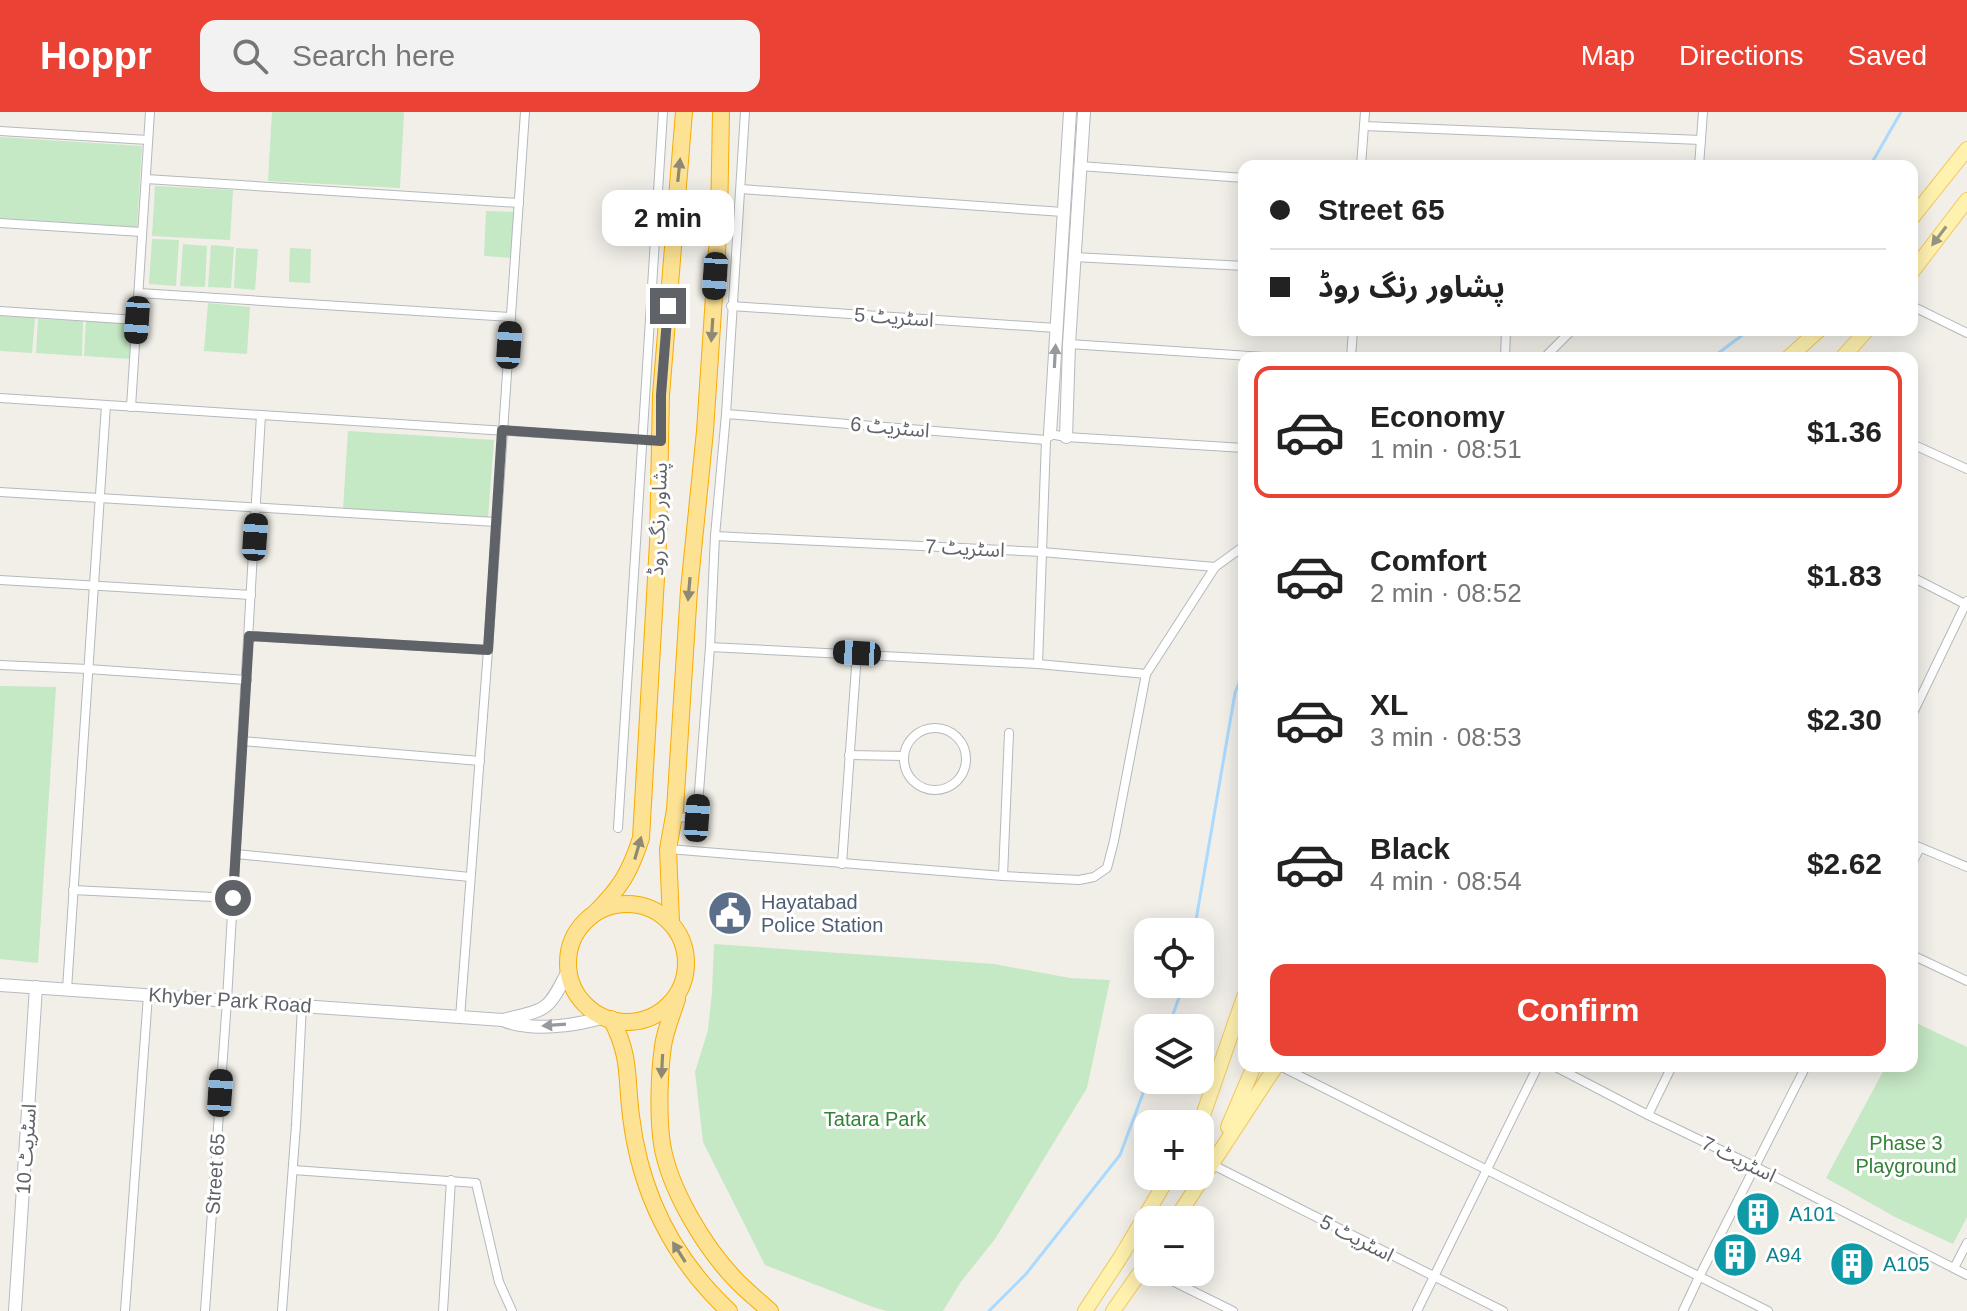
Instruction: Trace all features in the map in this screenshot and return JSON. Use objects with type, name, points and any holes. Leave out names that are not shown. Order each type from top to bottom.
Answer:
[{"type":"highway","name":"پشاور رنگ روڈ","points":[[596,912],[622,883],[633,864],[641,838],[658,543],[661,395],[684,112]]},
{"type":"highway","name":"پشاور رنگ روڈ","points":[[671,922],[668,849],[674,817],[689,590],[705,431],[719,221],[721,112]]},
{"type":"highway","points":[[680,990],[672,1001],[650,1017],[624,1022],[608,1018],[584,1003],[571,983],[568,954],[574,937],[583,923],[596,912],[627,903],[658,912],[671,922],[679,934],[687,962],[685,977],[663,1046],[663,1146],[690,1217],[710,1249],[734,1278],[770,1311]]},
{"type":"highway","points":[[608,1018],[621,1040],[627,1061],[631,1117],[642,1169],[661,1223],[693,1273],[729,1311]]},
{"type":"main road","points":[[1918,210],[1967,149]]},
{"type":"main road","points":[[1918,264],[1965,205]]},
{"type":"main road","points":[[1795,352],[1812,336]]},
{"type":"main road","points":[[1847,352],[1862,336]]},
{"type":"main road","points":[[1232,1116],[1205,1109],[1238,1014]]},
{"type":"main road","points":[[1214,1157],[1251,1072]]},
{"type":"main road","points":[[1214,1160],[1274,1072]]},
{"type":"main road","points":[[1085,1311],[1161,1190]]},
{"type":"main road","points":[[1113,1311],[1134,1285]]},
{"type":"street","points":[[131,407],[150,112]]},
{"type":"street","points":[[460,1018],[525,112]]},
{"type":"street","points":[[618,828],[663,112]]},
{"type":"street","points":[[674,817],[697,818],[745,112]]},
{"type":"street","points":[[1038,664],[1048,437],[1070,112]]},
{"type":"street","points":[[1066,437],[1084,112]]},
{"type":"street","points":[[1361,160],[1365,112]]},
{"type":"street","points":[[1699,160],[1703,112]]},
{"type":"street","points":[[1364,126],[1701,140]]},
{"type":"street","points":[[0,131],[148,140]]},
{"type":"street","points":[[1068,137],[1082,138]]},
{"type":"street","points":[[1080,166],[1238,178]]},
{"type":"street","points":[[146,179],[519,203]]},
{"type":"street","points":[[741,189],[1063,212]]},
{"type":"street","points":[[0,223],[142,232]]},
{"type":"street","points":[[1074,257],[1238,266]]},
{"type":"street","points":[[139,293],[511,317]]},
{"type":"street","name":"اسٹریٹ 5","points":[[731,306],[1056,328]]},
{"type":"street","points":[[1918,309],[1967,333]]},
{"type":"street","points":[[0,311],[137,320]]},
{"type":"street","points":[[1550,352],[1566,336]]},
{"type":"street","points":[[1069,344],[1238,355]]},
{"type":"street","points":[[0,398],[661,441]]},
{"type":"street","points":[[67,989],[106,405]]},
{"type":"street","name":"اسٹریٹ 6","points":[[726,414],[1238,448]]},
{"type":"street","name":"Street 65","points":[[205,1311],[247,680],[261,415]]},
{"type":"street","points":[[1918,447],[1967,469]]},
{"type":"street","points":[[0,492],[496,522]]},
{"type":"street","name":"اسٹریٹ 7","points":[[715,536],[1042,552],[1215,567]]},
{"type":"street","points":[[668,849],[1003,876],[1079,880],[1094,877],[1107,868],[1114,841],[1146,674],[1215,567],[1238,550]]},
{"type":"street","points":[[0,580],[251,595]]},
{"type":"street","points":[[1918,580],[1966,602],[1918,701]]},
{"type":"street","points":[[249,636],[488,650]]},
{"type":"street","points":[[710,647],[1038,664],[1146,674]]},
{"type":"street","points":[[842,864],[857,653]]},
{"type":"street","points":[[0,665],[247,680]]},
{"type":"street","points":[[941,728],[951,731],[965,747],[966,768],[954,784],[935,790],[925,788],[909,776],[904,756],[912,737],[921,731],[941,728]]},
{"type":"street","points":[[1003,876],[1009,733]]},
{"type":"street","points":[[242,741],[480,761]]},
{"type":"street","points":[[849,755],[904,756]]},
{"type":"street","points":[[1918,847],[1967,867]]},
{"type":"street","points":[[236,854],[470,877]]},
{"type":"street","points":[[73,890],[233,898]]},
{"type":"street","points":[[1918,958],[1967,981]]},
{"type":"street","points":[[503,1020],[535,1013],[547,1006],[568,971]]},
{"type":"street","name":"Khyber Park Road","points":[[0,985],[503,1020]]},
{"type":"street","name":"اسٹریٹ 10","points":[[15,1311],[36,987]]},
{"type":"street","points":[[125,1311],[148,995]]},
{"type":"street","points":[[282,1311],[302,1005]]},
{"type":"street","points":[[503,1020],[516,1026],[540,1027],[608,1018]]},
{"type":"street","points":[[1290,1072],[1768,1311]]},
{"type":"street","points":[[1417,1311],[1535,1072]]},
{"type":"street","name":"اسٹریٹ 7","points":[[1566,1072],[1967,1275]]},
{"type":"street","points":[[1648,1115],[1669,1072]]},
{"type":"street","points":[[1683,1311],[1803,1072]]},
{"type":"street","name":"اسٹریٹ 5","points":[[1214,1166],[1503,1311]]},
{"type":"street","points":[[293,1170],[476,1183],[499,1282],[512,1311]]},
{"type":"street","points":[[443,1311],[451,1180]]},
{"type":"street","points":[[1954,1268],[1967,1243]]},
{"type":"street","points":[[1185,1286],[1233,1311]]},
{"type":"green space","points":[[272,112],[404,112],[400,188],[268,181]]},
{"type":"green space","points":[[0,137],[142,146],[137,227],[0,218]]},
{"type":"green space","points":[[155,186],[233,190],[230,240],[152,236]]},
{"type":"green space","points":[[486,211],[514,212],[512,258],[484,256]]},
{"type":"green space","points":[[152,239],[179,240],[176,286],[149,284]]},
{"type":"green space","points":[[183,244],[207,246],[205,287],[180,286]]},
{"type":"green space","points":[[211,245],[234,247],[231,288],[208,287]]},
{"type":"green space","points":[[236,248],[258,249],[255,290],[234,288]]},
{"type":"green space","points":[[290,248],[311,249],[310,283],[289,282]]},
{"type":"green space","points":[[208,303],[250,307],[247,354],[204,351]]},
{"type":"green space","points":[[0,316],[35,318],[32,353],[0,351]]},
{"type":"green space","points":[[38,319],[83,321],[82,356],[36,353]]},
{"type":"green space","points":[[86,321],[132,324],[130,359],[84,356]]},
{"type":"green space","points":[[348,431],[494,440],[488,518],[343,509]]},
{"type":"green space","points":[[0,686],[56,687],[38,963],[0,959]]},
{"type":"green space","name":"Tatara Park","points":[[714,944],[994,964],[1070,978],[1110,980],[1087,1088],[995,1239],[960,1283],[943,1311],[887,1311],[765,1265],[703,1142],[695,1072],[708,1030]]},
{"type":"green space","name":"Phase 3 Playground","points":[[1918,1024],[1967,1047],[1967,1217],[1953,1244],[1895,1217],[1826,1178],[1883,1072],[1918,1072]]},
{"type":"waterway","points":[[1873,160],[1901,112]]},
{"type":"waterway","points":[[1720,352],[1741,336]]},
{"type":"waterway","points":[[1196,918],[1238,685]]},
{"type":"waterway","points":[[1173,1014],[1179,998]]},
{"type":"waterway","points":[[989,1311],[1026,1274],[1120,1155],[1143,1094]]},
{"type":"place","name":"Hayatabad Police Station","points":[[730,913]]},
{"type":"place","name":"A101","points":[[1758,1214]]},
{"type":"place","name":"A94","points":[[1735,1255]]},
{"type":"place","name":"A105","points":[[1852,1264]]},
{"type":"route","points":[[233,898],[249,636],[488,650],[502,430],[661,441],[668,306]]}]
